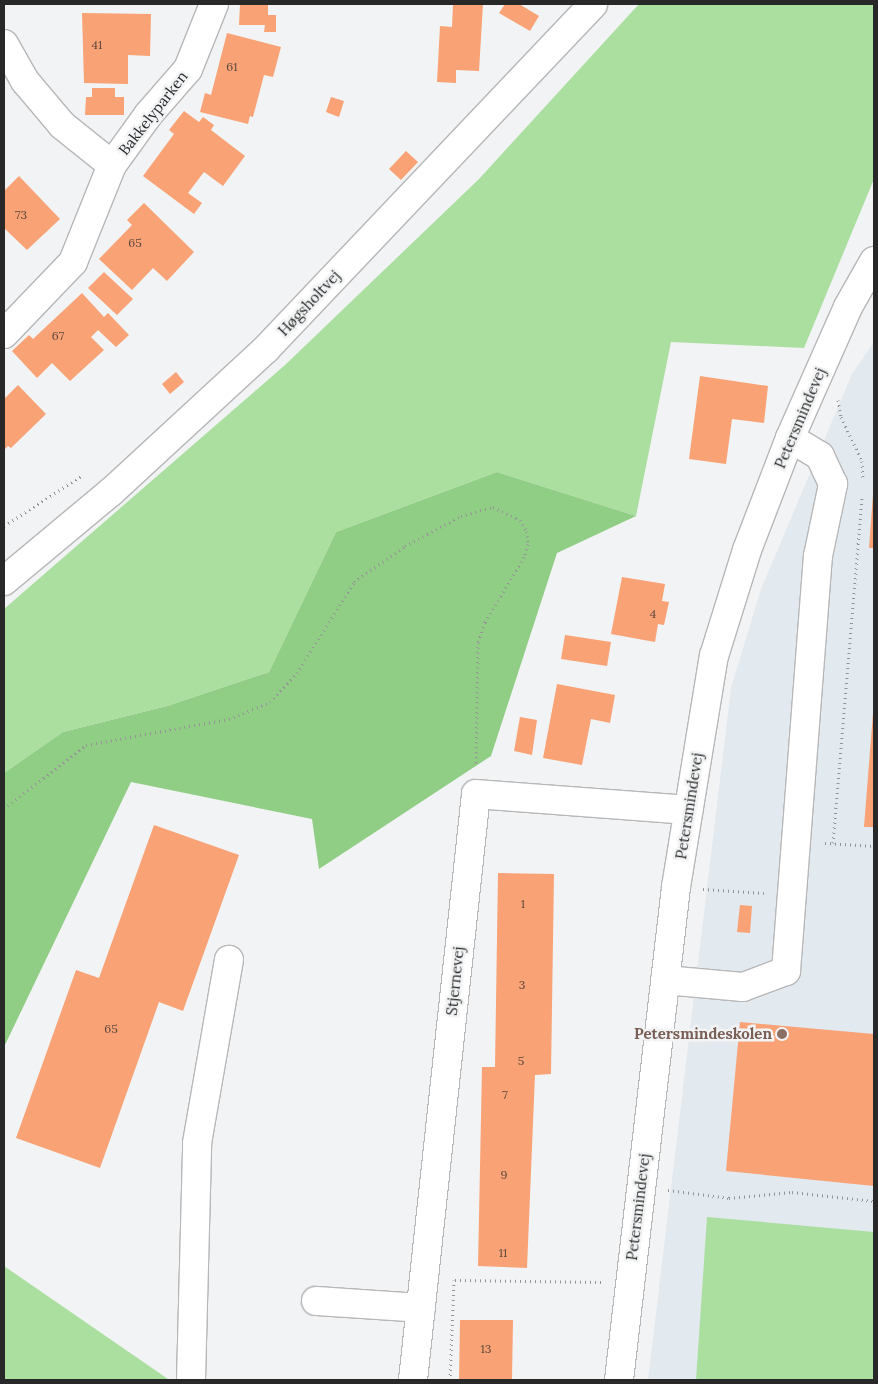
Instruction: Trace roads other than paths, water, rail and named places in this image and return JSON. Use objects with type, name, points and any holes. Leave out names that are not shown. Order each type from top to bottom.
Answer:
[{"type":"street","name":"Bakkelyparken","points":[[4,334],[73,262],[93,207],[112,165],[148,115],[188,69],[214,4]]},
{"type":"street","name":"Høgsholtvej","points":[[4,581],[111,492],[266,349],[593,4]]},
{"type":"street","name":"Bakkelyparken","points":[[4,44],[26,81],[62,125],[112,165]]},
{"type":"street","name":"Petersmindevej","points":[[619,1380],[676,887],[714,656],[747,550],[790,438],[848,307],[874,261]]},
{"type":"street","points":[[665,980],[743,986],[786,971],[818,556],[833,484],[820,456],[790,438]]},
{"type":"street","name":"Stjernevej","points":[[413,1380],[476,794],[688,810]]},
{"type":"street","points":[[191,1380],[197,1143],[229,960]]},
{"type":"street","points":[[316,1301],[421,1308]]},
{"type":"place","name":"Petersmindeskolen","points":[[782,1034]]}]
